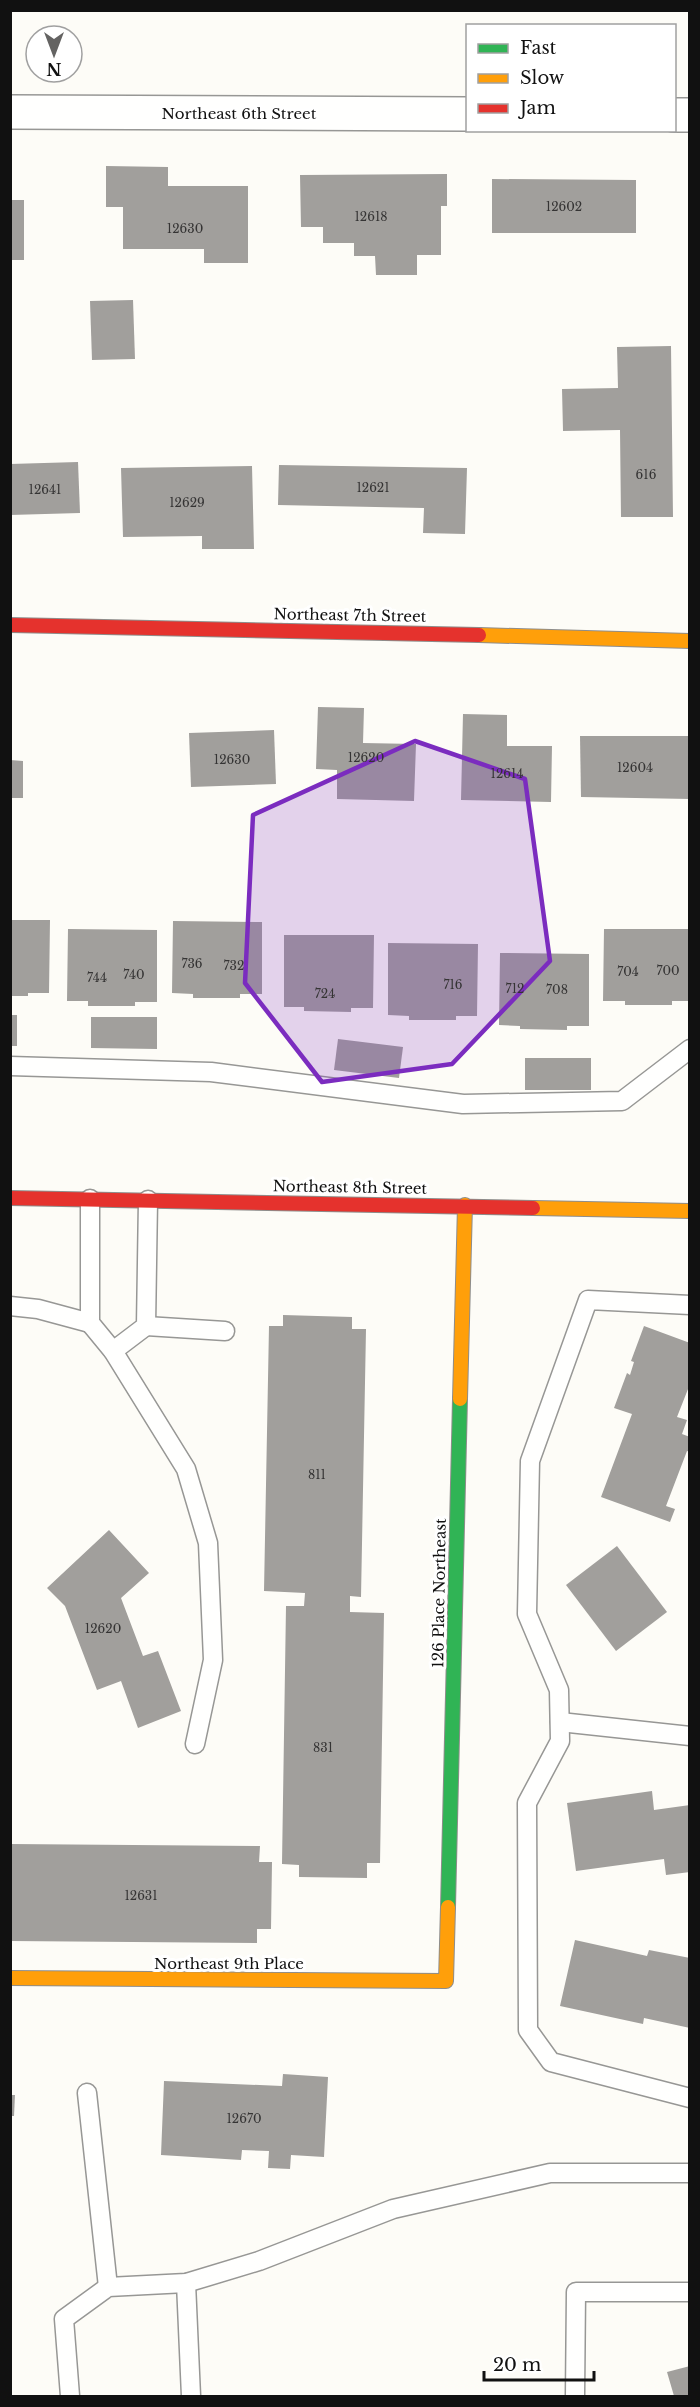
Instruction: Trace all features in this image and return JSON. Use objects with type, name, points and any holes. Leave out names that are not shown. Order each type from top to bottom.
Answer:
[{"type":"street","name":"Northeast 6th Street","points":[[10,112],[466,114]]},
{"type":"street","name":"Northeast 7th Street","points":[[10,625],[690,641]]},
{"type":"street","name":"Northeast 8th Street","points":[[10,1198],[690,1210]]},
{"type":"street","name":"126 Place Northeast","points":[[447,1981],[465,1205]]},
{"type":"street","name":"Northeast 9th Place","points":[[10,1978],[447,1981]]},
{"type":"lane","points":[[10,1066],[212,1071],[464,1104],[622,1101],[690,1049]]},
{"type":"lane","points":[[90,1199],[90,1323]]},
{"type":"lane","points":[[146,1326],[148,1200]]},
{"type":"lane","points":[[690,1305],[588,1300],[530,1461],[527,1614],[559,1690],[560,1722],[560,1741],[527,1803],[528,2030],[551,2062],[690,2098]]},
{"type":"lane","points":[[10,1306],[38,1309],[90,1323],[113,1351],[186,1469],[208,1543],[213,1660],[195,1744]]},
{"type":"lane","points":[[113,1351],[146,1326],[225,1331]]},
{"type":"lane","points":[[560,1722],[690,1737]]},
{"type":"lane","points":[[87,2093],[108,2287]]},
{"type":"lane","points":[[70,2397],[64,2319],[108,2287],[186,2283],[259,2261],[393,2209],[550,2172],[690,2173]]},
{"type":"lane","points":[[186,2283],[191,2397]]},
{"type":"lane","points":[[575,2397],[576,2292],[690,2292]]},
{"type":"highlighted area","points":[[415,741],[525,779],[550,961],[452,1064],[322,1082],[245,983],[253,815]]},
{"type":"building","points":[[106,166],[168,167],[168,186],[248,186],[248,263],[204,263],[204,249],[123,249],[123,207],[106,207]]},
{"type":"building","points":[[447,174],[447,206],[441,206],[441,255],[417,255],[417,275],[376,275],[375,256],[354,256],[354,243],[323,243],[323,227],[301,227],[300,175]]},
{"type":"building","points":[[492,179],[636,180],[636,233],[492,233]]},
{"type":"building","points":[[10,200],[24,200],[24,260],[10,260]]},
{"type":"building","points":[[133,300],[135,359],[92,360],[90,301]]},
{"type":"building","points":[[671,346],[673,517],[621,517],[620,430],[563,431],[562,389],[618,388],[617,347]]},
{"type":"building","points":[[78,462],[80,513],[10,515],[10,464]]},
{"type":"building","points":[[279,465],[467,468],[465,534],[423,533],[424,508],[278,505]]},
{"type":"building","points":[[252,466],[254,549],[202,549],[202,536],[123,537],[121,468]]},
{"type":"building","points":[[318,707],[364,708],[363,743],[416,744],[414,801],[337,799],[337,770],[316,769]]},
{"type":"building","points":[[463,714],[507,715],[507,746],[552,746],[551,802],[461,800]]},
{"type":"building","points":[[274,730],[276,784],[191,787],[189,733]]},
{"type":"building","points":[[580,736],[690,736],[690,799],[581,797]]},
{"type":"building","points":[[10,760],[23,761],[23,798],[10,798]]},
{"type":"building","points":[[10,920],[50,920],[49,993],[10,996]]},
{"type":"building","points":[[173,921],[262,922],[262,994],[240,994],[240,998],[193,998],[193,994],[172,993]]},
{"type":"building","points":[[68,929],[157,930],[157,1002],[135,1002],[135,1006],[88,1006],[88,1001],[67,1001]]},
{"type":"building","points":[[604,929],[690,929],[690,1001],[672,1001],[672,1005],[625,1005],[625,1001],[603,1001]]},
{"type":"building","points":[[284,935],[374,935],[373,1008],[351,1008],[351,1012],[304,1011],[304,1007],[284,1007]]},
{"type":"building","points":[[388,943],[478,944],[477,1016],[456,1016],[456,1020],[409,1020],[409,1016],[388,1015]]},
{"type":"building","points":[[500,953],[589,954],[589,1026],[567,1026],[567,1030],[520,1029],[520,1026],[499,1025]]},
{"type":"building","points":[[10,1015],[17,1015],[17,1046],[10,1046]]},
{"type":"building","points":[[91,1017],[157,1017],[157,1049],[91,1048]]},
{"type":"building","points":[[338,1039],[403,1047],[399,1078],[334,1070]]},
{"type":"building","points":[[525,1058],[591,1058],[591,1090],[525,1090]]},
{"type":"building","points":[[283,1315],[352,1317],[352,1329],[366,1329],[361,1597],[350,1596],[350,1612],[384,1613],[380,1863],[367,1863],[367,1878],[299,1877],[299,1865],[282,1864],[286,1606],[304,1606],[305,1593],[264,1591],[269,1326],[283,1326]]},
{"type":"building","points":[[644,1326],[690,1343],[690,1384],[677,1417],[687,1420],[682,1434],[690,1437],[690,1452],[687,1451],[666,1506],[675,1509],[670,1522],[601,1497],[632,1414],[614,1408],[627,1373],[630,1375],[634,1362],[631,1361]]},
{"type":"building","points":[[109,1530],[149,1573],[121,1598],[143,1656],[158,1651],[181,1711],[138,1728],[121,1681],[97,1690],[65,1606],[47,1588]]},
{"type":"building","points":[[617,1546],[667,1612],[616,1651],[566,1585]]},
{"type":"building","points":[[652,1791],[654,1810],[690,1805],[690,1872],[666,1875],[664,1859],[576,1871],[567,1803]]},
{"type":"building","points":[[10,1844],[260,1846],[259,1862],[272,1862],[271,1929],[257,1929],[257,1943],[10,1941]]},
{"type":"building","points":[[575,1940],[647,1956],[649,1950],[690,1958],[690,2028],[644,2018],[643,2024],[560,2006]]},
{"type":"building","points":[[283,2074],[328,2077],[324,2157],[291,2155],[290,2169],[268,2168],[269,2151],[242,2150],[241,2160],[161,2155],[164,2081],[282,2086]]},
{"type":"building","points":[[10,2095],[15,2095],[14,2116],[10,2116]]},
{"type":"building","points":[[690,2366],[690,2396],[674,2396],[667,2372]]},
{"type":"traffic: fast","points":[[448,1907],[460,1399]]},
{"type":"traffic: slow","points":[[479,635],[690,641]]},
{"type":"traffic: slow","points":[[460,1399],[465,1205]]},
{"type":"traffic: slow","points":[[533,1208],[690,1211]]},
{"type":"traffic: slow","points":[[10,1978],[446,1981],[448,1907]]},
{"type":"traffic: jam","points":[[10,625],[479,635]]},
{"type":"traffic: jam","points":[[10,1198],[533,1208]]}]
